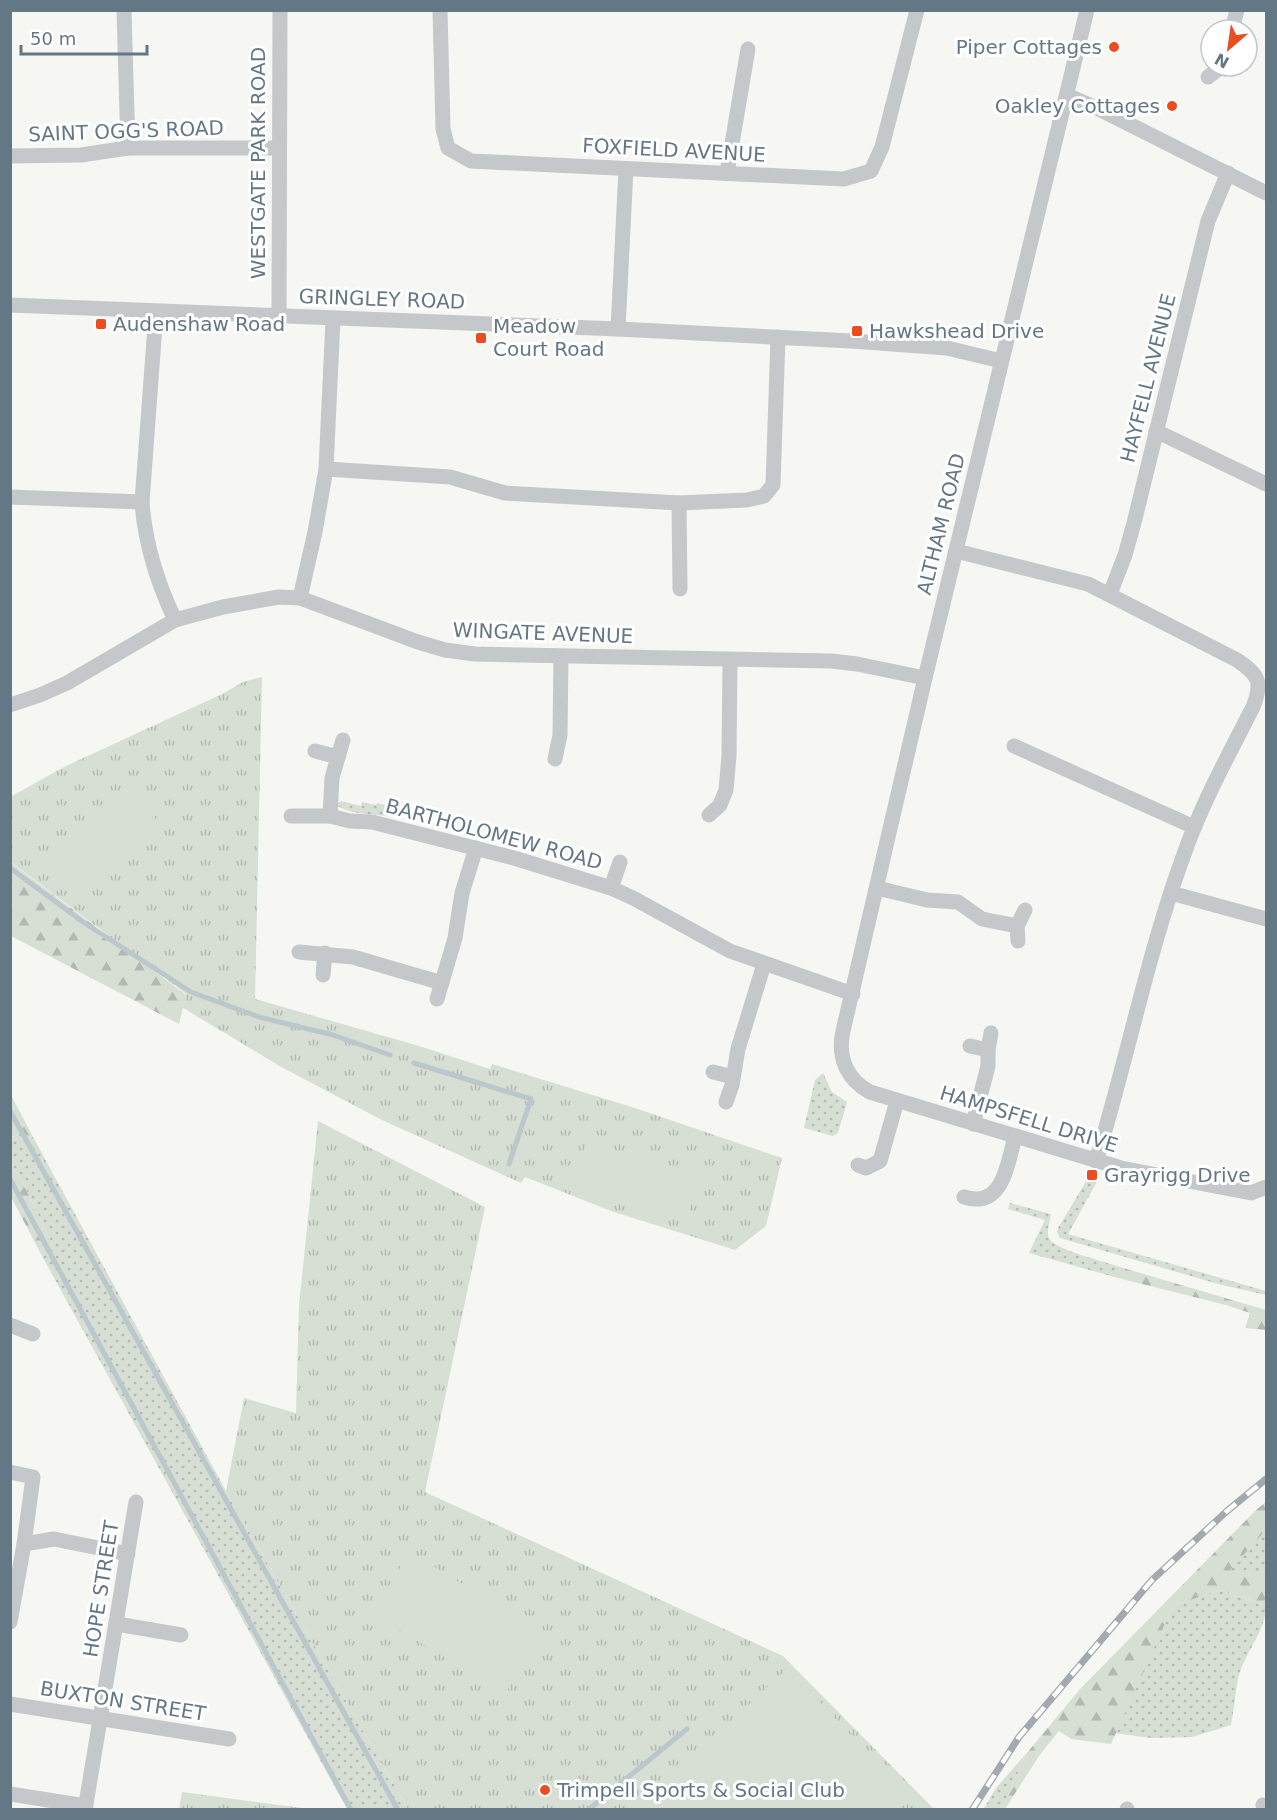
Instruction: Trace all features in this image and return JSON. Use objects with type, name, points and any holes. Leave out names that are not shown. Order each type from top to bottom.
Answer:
[{"type":"street","points":[[124,10],[128,148]]},
{"type":"street","name":"WESTGATE PARK ROAD","points":[[279,316],[280,10]]},
{"type":"street","name":"FOXFIELD AVENUE","points":[[440,10],[443,129],[448,148],[471,161],[844,179],[872,171],[882,147],[917,10]]},
{"type":"street","name":"ALTHAM ROAD","points":[[841,1049],[843,1031],[925,678],[1087,10]]},
{"type":"street","points":[[727,173],[748,49]]},
{"type":"street","points":[[1067,95],[1266,193]]},
{"type":"street","name":"SAINT OGG'S ROAD","points":[[10,156],[81,155],[128,148],[279,148]]},
{"type":"street","points":[[618,329],[626,168]]},
{"type":"street","name":"HAYFELL AVENUE","points":[[1110,594],[1125,555],[1208,221],[1228,173]]},
{"type":"street","name":"GRINGLEY ROAD","points":[[10,305],[778,337],[947,348],[1001,361]]},
{"type":"street","points":[[156,312],[142,502],[150,557],[175,620]]},
{"type":"street","points":[[300,598],[326,469],[333,319]]},
{"type":"street","points":[[326,469],[450,477],[505,493],[680,503],[747,500],[764,496],[773,485],[778,337]]},
{"type":"street","points":[[1156,431],[1266,484]]},
{"type":"street","points":[[10,497],[142,502]]},
{"type":"street","points":[[680,503],[680,589]]},
{"type":"street","points":[[956,551],[1088,584],[1237,660],[1252,670],[1259,682],[1258,695],[1253,707],[1194,827],[1171,893],[1096,1161]]},
{"type":"street","name":"WINGATE AVENUE","points":[[10,705],[40,695],[67,682],[175,620],[258,599],[279,597],[300,598],[445,651],[561,657],[857,664],[925,678]]},
{"type":"street","points":[[555,759],[560,735],[561,657]]},
{"type":"street","points":[[709,815],[720,805],[726,790],[729,756],[730,660]]},
{"type":"street","points":[[330,816],[332,778],[343,740]]},
{"type":"street","points":[[1014,746],[1194,827]]},
{"type":"street","points":[[315,751],[338,757]]},
{"type":"street","name":"BARTHOLOMEW ROAD","points":[[291,816],[330,816],[393,826],[551,868],[612,888],[730,951],[853,994]]},
{"type":"street","points":[[436,999],[455,938],[462,893],[476,848]]},
{"type":"street","name":"BARTHOLOMEW ROAD","points":[[612,888],[620,862]]},
{"type":"street","points":[[877,888],[927,900],[958,902],[982,919],[1017,926]]},
{"type":"street","points":[[1171,893],[1266,919]]},
{"type":"street","points":[[1018,941],[1017,926],[1026,910]]},
{"type":"street","points":[[299,952],[353,957],[441,983]]},
{"type":"street","points":[[323,975],[325,953]]},
{"type":"street","points":[[726,1102],[738,1049],[764,964]]},
{"type":"street","points":[[973,1124],[988,1066],[991,1033]]},
{"type":"street","points":[[970,1046],[988,1050]]},
{"type":"street","name":"HAMPSFELL DRIVE","points":[[841,1049],[843,1064],[860,1087],[897,1101],[1121,1168],[1251,1193],[1266,1187]]},
{"type":"street","points":[[713,1072],[733,1077]]},
{"type":"street","points":[[858,1165],[866,1168],[879,1161],[897,1101]]},
{"type":"street","points":[[964,1197],[976,1201],[985,1200],[999,1188],[1015,1137]]},
{"type":"street","points":[[10,1325],[33,1334]]},
{"type":"street","points":[[10,1472],[33,1476],[10,1622]]},
{"type":"street","name":"HOPE STREET","points":[[86,1808],[136,1502]]},
{"type":"street","points":[[24,1544],[54,1539],[128,1554]]},
{"type":"street","points":[[117,1624],[181,1635]]},
{"type":"street","name":"BUXTON STREET","points":[[10,1704],[229,1739]]},
{"type":"street","points":[[10,1794],[86,1808]]},
{"type":"green space","points":[[262,677],[255,999],[490,1069],[492,1064],[635,1108],[782,1158],[766,1226],[735,1250],[611,1211],[525,1177],[521,1183],[382,1120],[283,1068],[183,1008],[186,994],[11,862],[10,797],[66,766],[222,694],[243,682]]},
{"type":"green space","points":[[137,791],[163,830],[71,893],[45,855]]},
{"type":"green space","points":[[341,801],[361,806],[362,802],[376,805],[377,803],[399,809],[394,817],[364,814],[343,809],[338,806]]},
{"type":"green space","points":[[10,862],[186,995],[179,1024],[11,936]]},
{"type":"green space","points":[[823,1073],[832,1092],[847,1102],[838,1133],[833,1136],[804,1128],[815,1080]]},
{"type":"green space","points":[[11,1095],[33,1137],[11,1140]]},
{"type":"green space","points":[[318,1121],[485,1207],[425,1492],[783,1656],[934,1809],[408,1809],[226,1491],[244,1398],[296,1413],[299,1306]]},
{"type":"green space","points":[[33,1137],[226,1491],[408,1809],[347,1809],[42,1256],[52,1244],[11,1163],[11,1140]]},
{"type":"green space","points":[[586,1143],[699,1175],[687,1221],[573,1190]]},
{"type":"green space","points":[[11,1163],[52,1244],[42,1256],[11,1197]]},
{"type":"green space","points":[[1090,1175],[1099,1178],[1068,1234],[1266,1291],[1266,1295],[1218,1284],[1060,1238],[1058,1228]]},
{"type":"green space","points":[[1010,1203],[1051,1214],[1048,1233],[1053,1242],[1070,1251],[1120,1267],[1118,1278],[1029,1253],[1045,1220],[1008,1209]]},
{"type":"green space","points":[[1120,1267],[1266,1310],[1266,1330],[1245,1328],[1250,1313],[1118,1278]]},
{"type":"green space","points":[[1266,1502],[1266,1530],[1230,1570],[1259,1570],[1266,1573],[1266,1605],[1219,1590],[1173,1606],[1111,1744],[1071,1739],[1059,1731],[1039,1756],[1005,1809],[1002,1809],[1026,1754],[1081,1688]]},
{"type":"green space","points":[[1266,1530],[1266,1573],[1259,1570],[1229,1570]]},
{"type":"green space","points":[[410,1552],[542,1633],[505,1694],[372,1613]]},
{"type":"green space","points":[[1219,1590],[1266,1605],[1259,1633],[1238,1679],[1231,1725],[1192,1737],[1151,1738],[1114,1733],[1173,1606]]},
{"type":"green space","points":[[788,1668],[909,1797],[895,1810],[637,1809]]},
{"type":"green space","points":[[1026,1754],[1002,1809],[983,1810],[996,1788]]},
{"type":"green space","points":[[182,1792],[309,1809],[179,1809]]},
{"type":"waterway","points":[[10,868],[83,922],[191,992],[259,1017],[333,1035],[390,1055]]},
{"type":"waterway","points":[[414,1063],[531,1099],[509,1164]]},
{"type":"waterway","points":[[10,1111],[398,1810]]},
{"type":"waterway","points":[[10,1179],[351,1810]]},
{"type":"waterway","points":[[588,1810],[687,1729]]},
{"type":"railway","points":[[972,1810],[1019,1737],[1152,1580],[1227,1511],[1266,1479]]},
{"type":"place","name":"Piper Cottages","points":[[1114,47]]},
{"type":"place","name":"Oakley Cottages","points":[[1172,106]]},
{"type":"place","name":"Audenshaw Road","points":[[101,324]]},
{"type":"place","name":"Hawkshead Drive","points":[[857,331]]},
{"type":"place","name":"Meadow Court Road","points":[[481,338]]},
{"type":"place","name":"Grayrigg Drive","points":[[1092,1175]]},
{"type":"place","name":"Trimpell Sports & Social Club","points":[[545,1790]]}]
